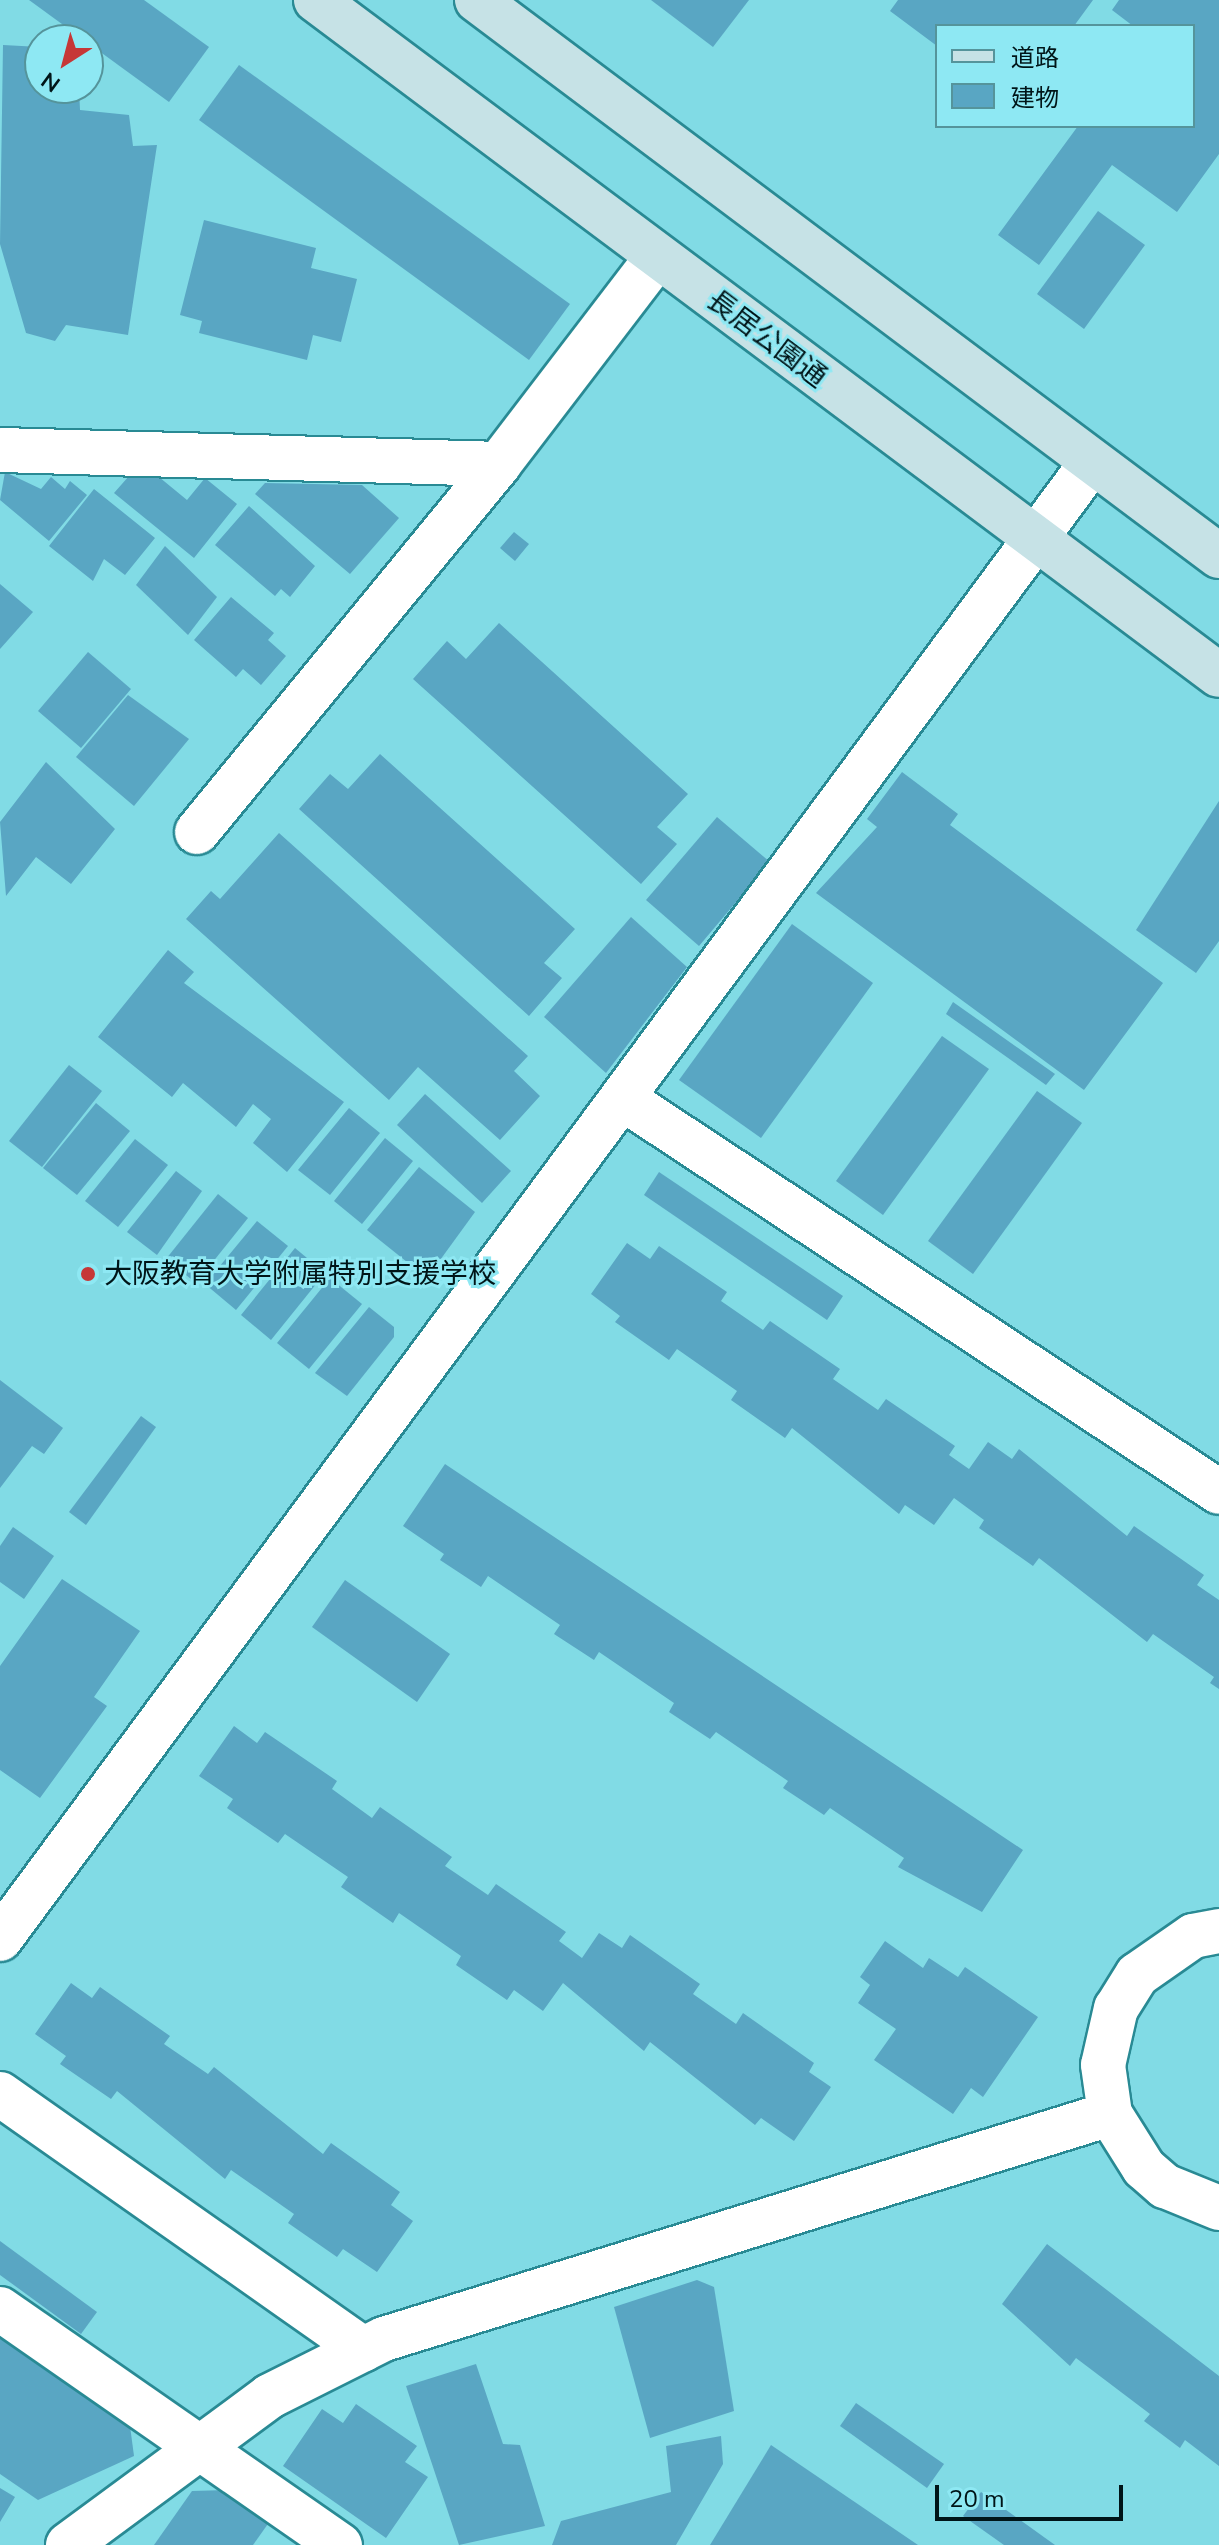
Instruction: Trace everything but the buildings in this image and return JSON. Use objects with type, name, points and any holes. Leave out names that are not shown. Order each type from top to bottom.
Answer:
[{"type":"main road","name":"長居公園通","points":[[316,0],[1219,675]]},
{"type":"main road","points":[[477,0],[1219,556]]},
{"type":"street","points":[[197,832],[499,464],[657,257]]},
{"type":"street","points":[[0,450],[499,464]]},
{"type":"street","points":[[0,1939],[1092,462]]},
{"type":"street","points":[[622,1098],[1219,1492]]},
{"type":"street","points":[[1219,1931],[1193,1936],[1137,1975],[1116,2008],[1103,2065],[1110,2114],[1144,2168],[1165,2186],[1219,2208]]},
{"type":"street","points":[[0,2094],[363,2349]]},
{"type":"street","points":[[68,2545],[193,2449],[270,2396],[363,2349],[1110,2114]]},
{"type":"street","points":[[0,2309],[193,2449],[340,2545]]},
{"type":"place","name":"大阪教育大学附属特別支援学校","points":[[88,1274]]}]
